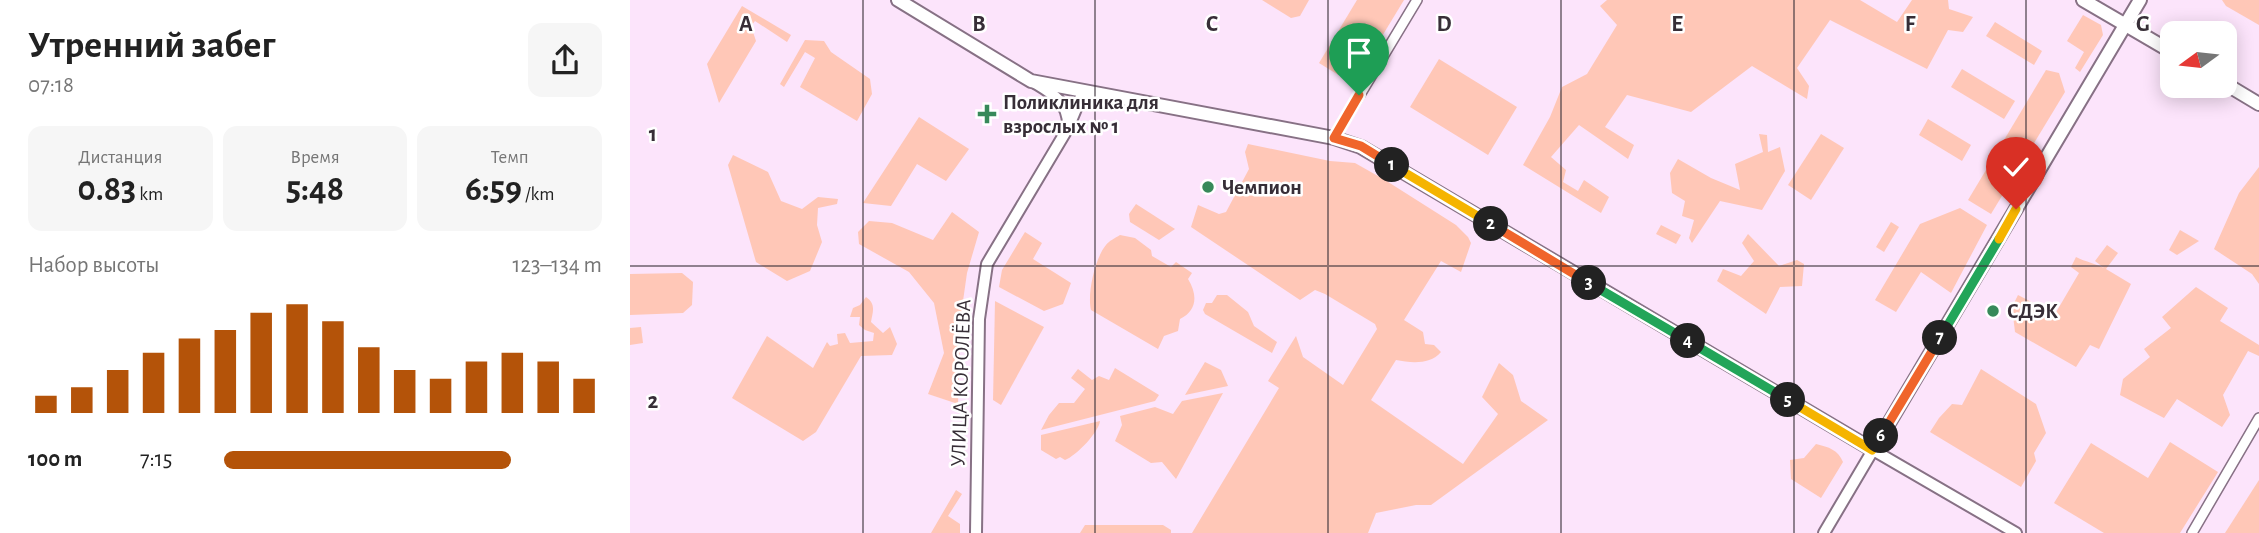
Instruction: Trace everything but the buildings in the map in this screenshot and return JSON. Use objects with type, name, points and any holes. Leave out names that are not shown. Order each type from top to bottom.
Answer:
[{"type":"main road","points":[[898,0],[1031,81],[1334,138],[1361,146],[1872,450],[2140,0]]},
{"type":"main road","points":[[2083,0],[2160,45]]},
{"type":"main road","points":[[2237,91],[2259,104]]},
{"type":"street","points":[[1334,138],[1418,0]]},
{"type":"street","points":[[1031,81],[1062,102],[1068,114],[1068,128]]},
{"type":"street","name":"УЛИЦА КОРОЛЁВА","points":[[976,533],[979,319],[987,264],[1068,128],[1083,92]]},
{"type":"street","points":[[2192,533],[2259,418]]},
{"type":"street","points":[[1824,533],[1872,450],[2016,533]]},
{"type":"shaded area","points":[[1262,0],[1309,0],[1300,16],[1291,18]]},
{"type":"shaded area","points":[[1357,0],[1404,0],[1353,84],[1319,63]]},
{"type":"shaded area","points":[[1607,0],[1860,0],[1897,22],[1912,0],[1948,0],[1949,9],[1973,17],[1963,32],[1948,30],[1927,69],[1830,20],[1797,68],[1809,86],[1807,99],[1752,66],[1691,112],[1627,95],[1605,127],[1634,145],[1628,159],[1579,125],[1551,157],[1566,170],[1563,182],[1578,191],[1584,180],[1609,197],[1601,213],[1523,165],[1550,117],[1562,87],[1587,74],[1617,25],[1600,6]]},
{"type":"shaded area","points":[[2222,0],[2259,0],[2259,25],[2226,6]]},
{"type":"shaded area","points":[[742,6],[791,35],[787,42],[755,21],[751,26],[756,41],[719,103],[707,64]]},
{"type":"shaded area","points":[[2083,15],[2101,25],[2103,35],[2080,72],[2075,68],[2084,52],[2067,41]]},
{"type":"shaded area","points":[[1995,22],[2042,51],[2034,65],[1986,36]]},
{"type":"shaded area","points":[[805,40],[824,41],[831,52],[870,79],[872,94],[857,121],[800,87],[815,58],[805,52],[784,87],[780,84]]},
{"type":"shaded area","points":[[1439,59],[1517,107],[1488,155],[1410,107]]},
{"type":"shaded area","points":[[1962,69],[2015,101],[2004,119],[1951,87]]},
{"type":"shaded area","points":[[2046,70],[2059,73],[2065,92],[1991,214],[1968,200]]},
{"type":"shaded area","points":[[919,117],[969,149],[946,181],[917,164],[891,206],[863,203]]},
{"type":"shaded area","points":[[1928,119],[1971,145],[1962,161],[1919,135]]},
{"type":"shaded area","points":[[1759,134],[1767,135],[1768,152],[1780,147],[1785,171],[1762,210],[1720,201],[1692,243],[1689,238],[1694,220],[1682,216],[1685,201],[1672,193],[1670,173],[1678,159],[1711,178],[1740,190],[1735,164],[1763,152]]},
{"type":"shaded area","points":[[1821,134],[1844,148],[1811,200],[1788,185]]},
{"type":"shaded area","points":[[1248,144],[1330,161],[1355,163],[1456,225],[1471,243],[1461,272],[1441,261],[1404,320],[1423,332],[1425,344],[1434,345],[1441,352],[1426,361],[1396,360],[1371,400],[1463,464],[1498,414],[1482,397],[1499,363],[1513,375],[1521,401],[1548,420],[1431,505],[1416,505],[1376,513],[1368,533],[1192,533],[1279,388],[1268,381],[1296,336],[1303,357],[1343,385],[1377,329],[1375,324],[1315,290],[1300,300],[1191,227],[1198,205],[1219,214],[1226,212],[1249,169],[1245,152]]},
{"type":"shaded area","points":[[733,155],[768,172],[781,201],[802,209],[818,197],[838,199],[837,204],[818,208],[817,225],[822,242],[810,271],[787,281],[756,262],[728,165]]},
{"type":"shaded area","points":[[2259,167],[2259,284],[2252,274],[2214,249],[2239,193]]},
{"type":"shaded area","points":[[1136,204],[1175,229],[1159,240],[1130,222],[1129,214]]},
{"type":"shaded area","points":[[1960,208],[1987,225],[1951,293],[1921,272],[1896,312],[1875,300],[1920,224]]},
{"type":"shaded area","points":[[952,212],[979,232],[967,273],[961,315],[958,404],[928,394],[944,353],[934,303],[909,272],[859,244],[858,232],[869,221],[892,223],[933,240]]},
{"type":"shaded area","points":[[1891,222],[1899,227],[1884,252],[1876,247]]},
{"type":"shaded area","points":[[1661,225],[1681,235],[1676,244],[1656,234]]},
{"type":"shaded area","points":[[2180,230],[2199,241],[2177,255],[2169,250]]},
{"type":"shaded area","points":[[1025,232],[1042,243],[1033,259],[1071,283],[1063,304],[1044,311],[999,287],[1002,270]]},
{"type":"shaded area","points":[[1748,234],[1779,266],[1797,260],[1804,264],[1802,286],[1780,287],[1766,314],[1717,281],[1723,269],[1741,276],[1754,261],[1742,243]]},
{"type":"shaded area","points":[[1120,235],[1135,238],[1151,250],[1152,256],[1171,267],[1176,262],[1192,273],[1188,279],[1193,291],[1193,307],[1180,319],[1178,331],[1164,336],[1158,349],[1091,310],[1091,286],[1098,258],[1107,244]]},
{"type":"shaded area","points":[[2107,245],[2118,253],[2106,269],[2131,284],[2099,349],[2090,345],[2076,367],[2015,332],[2012,307],[2018,295],[2055,314],[2079,273],[2071,267],[2076,257],[2104,268],[2095,261]]},
{"type":"shaded area","points":[[682,273],[693,282],[692,305],[683,313],[630,315],[630,274]]},
{"type":"shaded area","points":[[2196,287],[2228,308],[2220,321],[2259,345],[2259,356],[2248,351],[2223,395],[2230,415],[2222,427],[2177,399],[2164,418],[2120,395],[2123,379],[2150,357],[2144,349],[2171,328],[2162,317]]},
{"type":"shaded area","points":[[1217,295],[1227,295],[1248,312],[1254,326],[1277,342],[1272,353],[1205,314],[1203,310],[1206,303],[1212,303]]},
{"type":"shaded area","points":[[866,297],[873,305],[871,322],[883,333],[890,327],[897,344],[892,355],[861,356],[816,432],[803,441],[732,398],[767,336],[813,368],[827,342],[830,346],[838,344],[837,334],[845,333],[850,343],[873,341],[874,333],[859,325],[860,317],[850,317],[853,308],[860,305]]},
{"type":"shaded area","points":[[995,301],[1044,327],[1001,405],[993,400]]},
{"type":"shaded area","points":[[641,327],[643,343],[630,345],[630,328]]},
{"type":"shaded area","points":[[1205,362],[1221,370],[1228,386],[1185,395]]},
{"type":"shaded area","points":[[1115,368],[1159,395],[1155,401],[1041,430],[1059,403],[1074,403],[1085,389],[1071,378],[1078,369],[1092,380],[1099,376],[1109,380]]},
{"type":"shaded area","points":[[1981,369],[2036,404],[2046,433],[2034,453],[2036,461],[2021,487],[1930,432],[1952,404],[1962,405]]},
{"type":"shaded area","points":[[1223,393],[1176,479],[1162,462],[1151,463],[1115,441],[1122,425],[1120,416],[1155,407],[1173,414],[1182,401]]},
{"type":"shaded area","points":[[1100,421],[1086,443],[1065,460],[1060,457],[1056,459],[1041,450],[1041,435]]},
{"type":"shaded area","points":[[2170,442],[2218,472],[2180,533],[2104,533],[2054,503],[2091,443],[2148,478]]},
{"type":"shaded area","points":[[1816,444],[1832,450],[1843,462],[1821,498],[1791,479],[1790,460],[1804,458]]},
{"type":"shaded area","points":[[2259,480],[2259,533],[2225,533]]},
{"type":"shaded area","points":[[956,490],[962,494],[948,516],[960,524],[960,533],[931,533]]},
{"type":"shaded area","points":[[1085,525],[1163,525],[1171,530],[1171,533],[1080,533]]},
{"type":"place","name":"Поликлиника для взрослых № 1","points":[[987,114]]},
{"type":"place","name":"Чемпион","points":[[1208,187]]},
{"type":"place","name":"СДЭК","points":[[1993,311]]},
{"type":"route","points":[[1359,95],[1334,138],[1361,146],[1872,450],[2016,209]]}]
